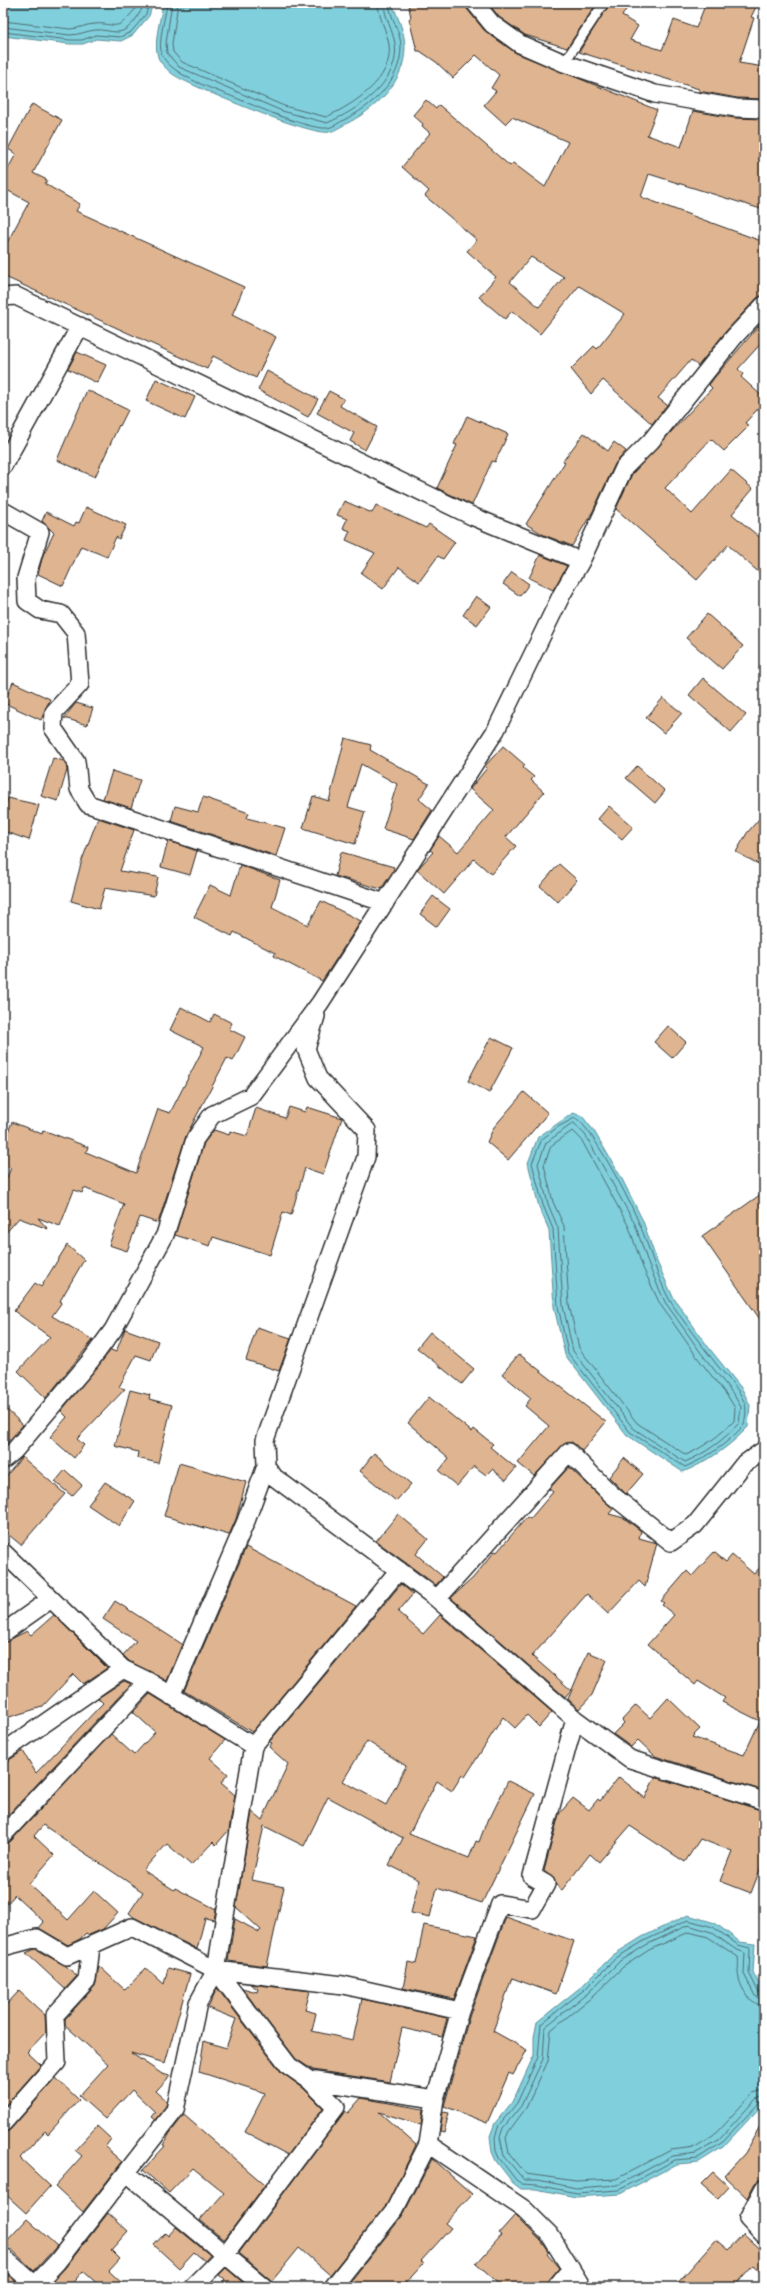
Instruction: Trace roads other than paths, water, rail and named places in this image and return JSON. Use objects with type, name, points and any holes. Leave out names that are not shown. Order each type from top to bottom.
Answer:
[{"type":"street","points":[[475,3],[492,24],[520,44],[564,63],[656,94],[736,108],[764,109]]},
{"type":"street","points":[[3,297],[16,296],[474,517],[581,562]]},
{"type":"street","points":[[3,1460],[14,1451],[91,1360],[113,1330],[165,1234],[196,1138],[212,1115],[251,1096],[320,1003],[496,730],[562,594],[581,562],[624,468],[651,441],[734,337],[764,305]]},
{"type":"street","points":[[3,466],[80,326]]},
{"type":"street","points":[[3,511],[40,532],[26,578],[27,601],[40,610],[61,614],[76,632],[80,684],[54,712],[53,728],[76,761],[79,789],[88,804],[385,903]]},
{"type":"street","points":[[171,1696],[246,1521],[266,1466],[265,1440],[366,1157],[367,1130],[318,1078],[306,1049],[320,1003]]},
{"type":"street","points":[[437,1599],[569,1452],[612,1495],[671,1542],[695,1525],[743,1465],[764,1450]]},
{"type":"street","points":[[266,1466],[274,1477],[437,1599],[574,1719],[630,1759],[764,1801]]},
{"type":"street","points":[[3,1552],[123,1669],[148,1681],[253,1746]]},
{"type":"street","points":[[3,2257],[35,2286],[57,2262],[175,2110],[198,2003],[216,1970],[253,1746],[399,1570]]},
{"type":"street","points":[[3,1633],[51,1599]]},
{"type":"street","points":[[3,1752],[123,1669]]},
{"type":"street","points":[[3,1835],[148,1681]]},
{"type":"street","points":[[332,2287],[395,2209],[428,2144],[435,2099],[460,2011],[500,1904],[532,1909],[546,1884],[532,1876],[574,1719]]},
{"type":"street","points":[[3,1948],[37,1938],[67,1956],[132,1927],[216,1970],[343,1985],[460,2011]]},
{"type":"street","points":[[3,2124],[57,2062],[55,2015],[87,1980],[91,1946]]},
{"type":"street","points":[[193,2287],[225,2255],[336,2107],[309,2080],[289,2066],[216,1970]]},
{"type":"street","points":[[309,2080],[435,2099]]},
{"type":"street","points":[[428,2144],[524,2208],[550,2235],[570,2270],[582,2287]]},
{"type":"street","points":[[127,2173],[264,2287]]},
{"type":"street","points":[[764,2188],[748,2218],[764,2236]]},
{"type":"street","points":[[556,2287],[570,2270]]},
{"type":"lane","points":[[564,63],[604,3]]},
{"type":"water","points":[[3,3],[153,3],[149,16],[133,35],[121,41],[96,39],[83,44],[70,44],[3,36]]},
{"type":"water","points":[[163,3],[392,3],[404,36],[404,60],[394,83],[377,103],[357,118],[336,130],[329,132],[318,131],[252,110],[203,90],[170,72],[160,62],[156,44]]},
{"type":"water","points":[[573,1113],[582,1116],[594,1131],[621,1177],[643,1221],[657,1262],[673,1297],[709,1348],[742,1389],[750,1405],[748,1427],[741,1434],[710,1458],[683,1472],[627,1435],[565,1355],[554,1307],[549,1230],[539,1207],[528,1163],[538,1137]]},
{"type":"water","points":[[688,1915],[715,1923],[740,1942],[755,1944],[753,1972],[764,1994],[764,2103],[723,2147],[699,2162],[677,2164],[620,2194],[576,2197],[536,2189],[521,2189],[513,2183],[496,2161],[492,2152],[490,2136],[495,2123],[513,2101],[534,2055],[534,2037],[537,2022],[582,1986],[613,1955],[642,1937]]}]
